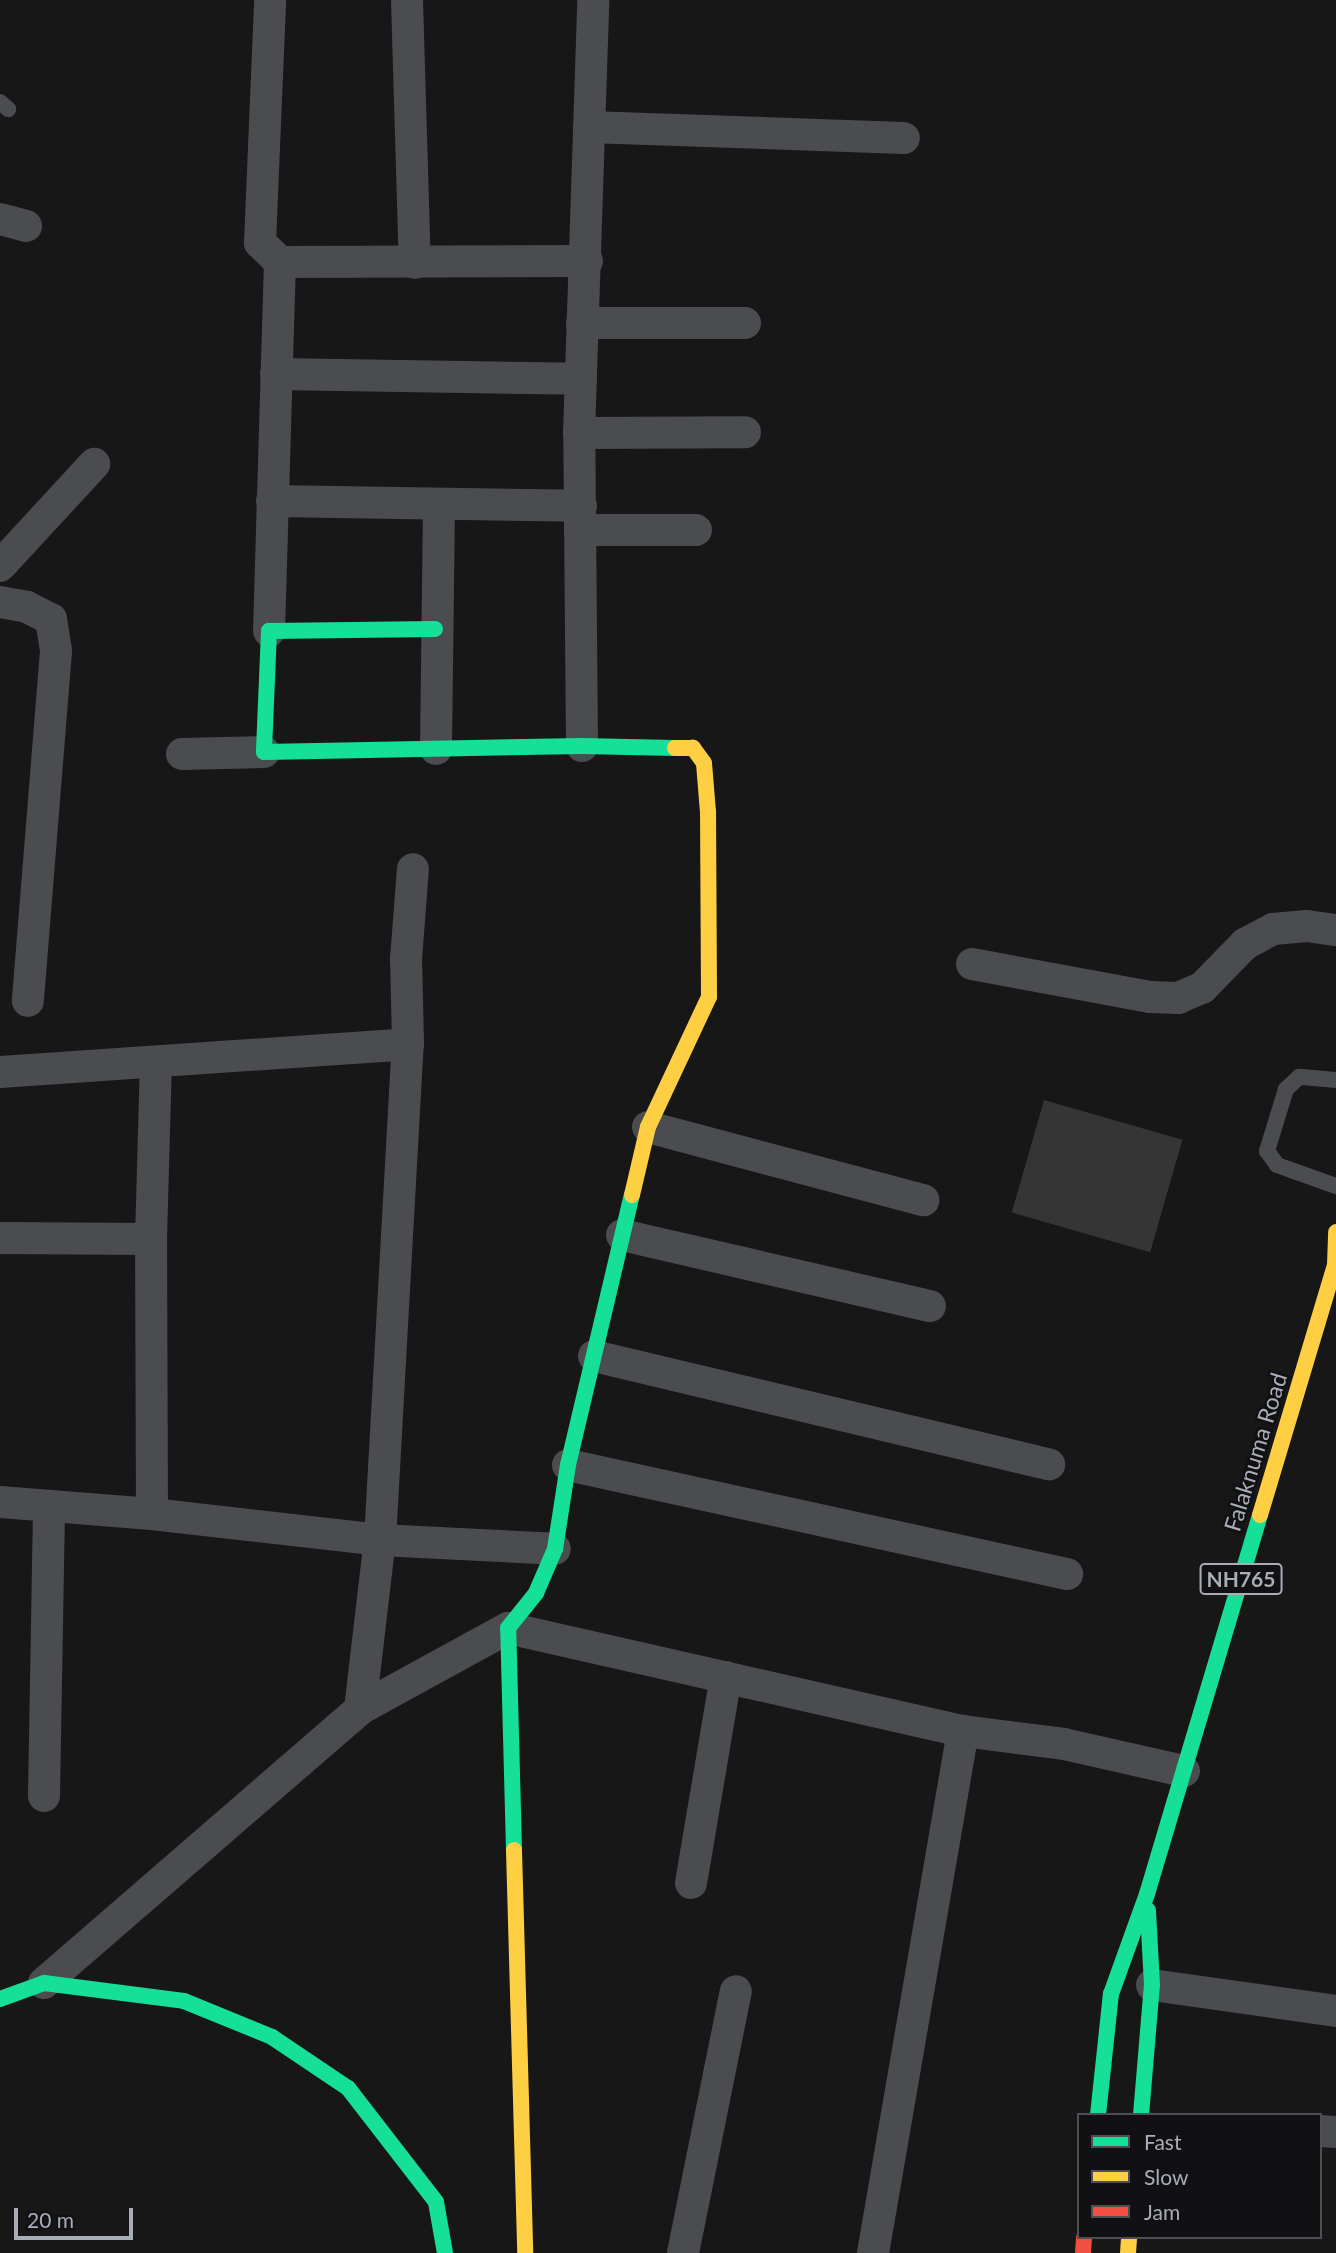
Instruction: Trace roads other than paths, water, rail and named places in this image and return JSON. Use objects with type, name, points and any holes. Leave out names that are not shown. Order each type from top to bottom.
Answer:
[{"type":"main road","points":[[435,629],[269,631],[264,752],[582,746],[693,748],[704,764],[708,812],[709,997],[648,1126],[569,1465],[555,1549],[536,1593],[508,1628],[525,2253]]},
{"type":"main road","name":"Falaknuma Road","points":[[1098,2113],[1111,1994],[1147,1894],[1335,1264],[1336,1232]]},
{"type":"main road","name":"Falaknuma Road","points":[[1140,2113],[1152,1985],[1147,1894]]},
{"type":"main road","points":[[0,1999],[44,1983],[184,2001],[272,2037],[348,2088],[436,2202],[445,2253]]},
{"type":"street","points":[[270,0],[260,243],[280,262],[587,261]]},
{"type":"street","points":[[407,0],[415,263]]},
{"type":"street","points":[[582,746],[579,433],[582,323],[587,261],[593,0]]},
{"type":"street","points":[[589,127],[904,138]]},
{"type":"street","points":[[269,631],[280,262]]},
{"type":"street","points":[[582,323],[745,323]]},
{"type":"street","points":[[276,374],[581,379]]},
{"type":"street","points":[[579,433],[745,432]]},
{"type":"street","points":[[0,566],[94,464]]},
{"type":"street","points":[[272,501],[439,505],[696,530]]},
{"type":"street","points":[[436,749],[435,629],[439,505]]},
{"type":"street","points":[[0,602],[27,607],[51,619],[56,651],[28,1001]]},
{"type":"street","points":[[182,754],[264,752]]},
{"type":"street","points":[[360,1709],[380,1540],[408,1044],[406,959],[413,869]]},
{"type":"street","points":[[972,964],[1150,997],[1178,998],[1202,988],[1245,944],[1273,929],[1307,926],[1336,930]]},
{"type":"street","points":[[0,1072],[408,1044]]},
{"type":"street","points":[[152,1514],[151,1239],[156,1063]]},
{"type":"street","points":[[648,1126],[923,1200]]},
{"type":"street","points":[[622,1236],[930,1306]]},
{"type":"street","points":[[0,1238],[151,1239]]},
{"type":"street","points":[[594,1356],[1049,1464]]},
{"type":"street","points":[[569,1465],[1067,1574]]},
{"type":"street","points":[[0,1502],[152,1514],[380,1540],[555,1549]]},
{"type":"street","points":[[44,1796],[49,1506]]},
{"type":"street","points":[[44,1983],[360,1709],[508,1628],[963,1731],[1064,1744],[1184,1771]]},
{"type":"street","points":[[691,1883],[726,1677]]},
{"type":"street","points":[[873,2253],[963,1731]]},
{"type":"street","points":[[1152,1985],[1336,2011]]},
{"type":"street","points":[[683,2253],[736,1991]]},
{"type":"lane","points":[[1336,1080],[1299,1077],[1286,1089],[1267,1151],[1277,1165],[1336,1186]]}]
